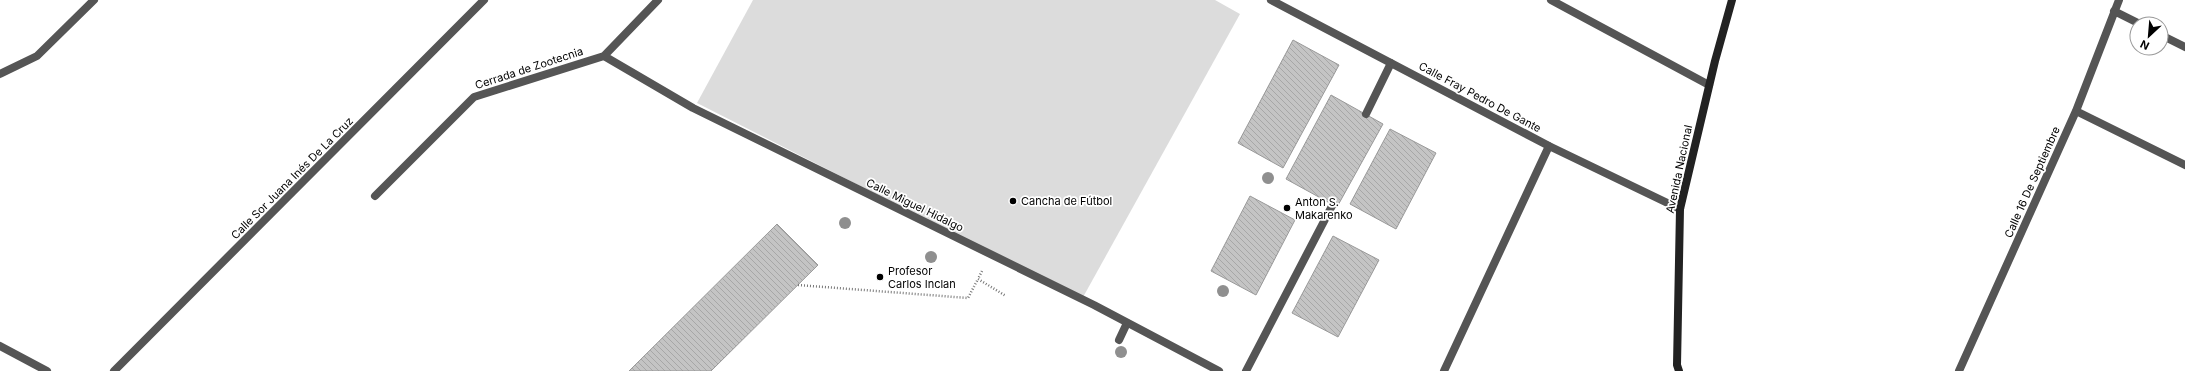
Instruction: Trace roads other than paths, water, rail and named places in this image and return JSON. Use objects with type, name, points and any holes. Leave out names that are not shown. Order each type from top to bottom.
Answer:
[{"type":"main road","name":"Avenida Nacional","points":[[1679,371],[1677,365],[1680,209],[1709,85],[1732,0]]},
{"type":"street","points":[[0,74],[37,56],[94,0]]},
{"type":"street","name":"Calle Sor Juana Inés De La Cruz","points":[[114,371],[484,0]]},
{"type":"street","name":"Cerrada de Zootecnia","points":[[375,196],[474,97],[604,56],[658,0]]},
{"type":"street","name":"Calle Fray Pedro De Gante","points":[[1271,0],[1549,146],[1680,209]]},
{"type":"street","points":[[1551,0],[1709,85]]},
{"type":"street","name":"Calle 16 De Septiembre","points":[[1959,371],[2076,111],[2119,0]]},
{"type":"street","points":[[2114,11],[2129,18]]},
{"type":"street","points":[[2169,39],[2185,47]]},
{"type":"street","name":"Calle Miguel Hidalgo","points":[[604,56],[693,108],[990,254],[1219,371]]},
{"type":"street","points":[[1366,114],[1391,63]]},
{"type":"street","points":[[2076,111],[2185,166]]},
{"type":"street","points":[[1444,371],[1549,146]]},
{"type":"street","points":[[1246,371],[1333,204]]},
{"type":"street","points":[[1119,340],[1127,323]]},
{"type":"street","points":[[0,346],[45,370]]},
{"type":"place","name":"Cancha de Fútbol","points":[[1013,201]]},
{"type":"place","name":"Anton S. Makarenko","points":[[1287,208]]},
{"type":"place","name":"Profesor Carlos Inclan","points":[[880,277]]}]
